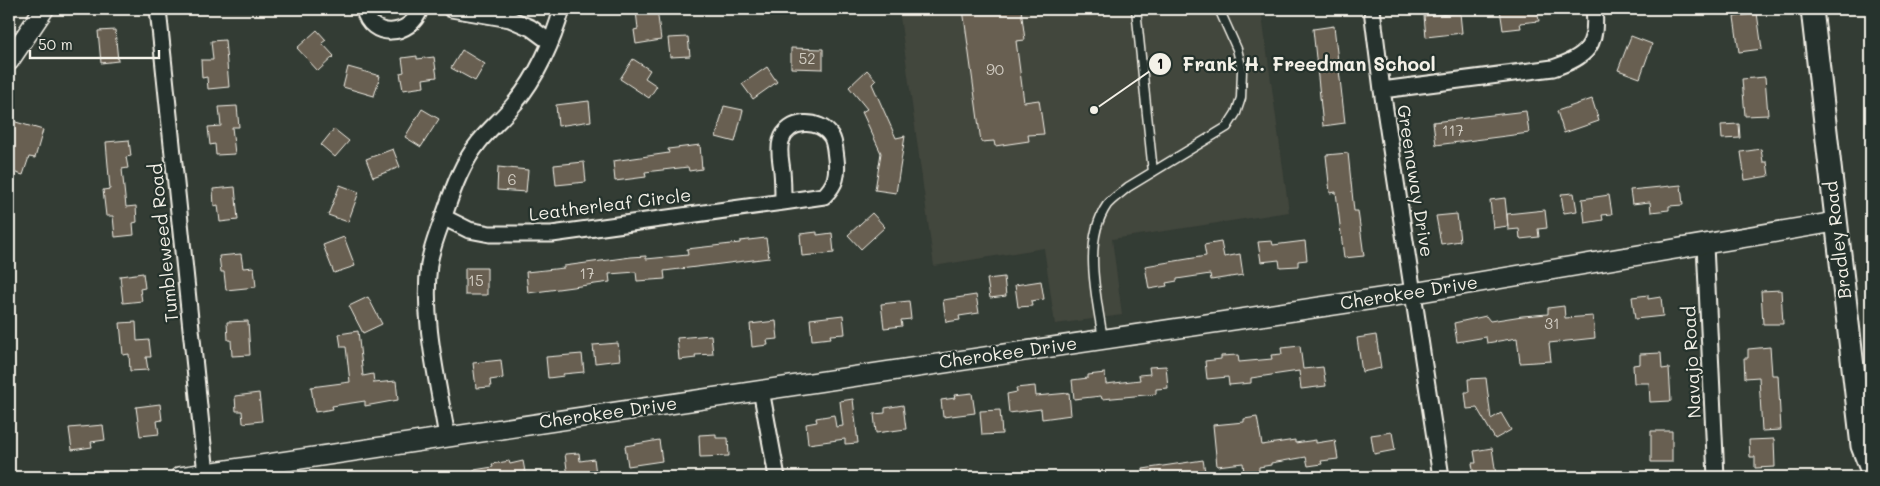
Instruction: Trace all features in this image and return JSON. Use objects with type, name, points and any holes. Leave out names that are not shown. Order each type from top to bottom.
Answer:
[{"type":"main road","name":"Bradley Road","points":[[1812,9],[1835,222],[1865,418],[1862,446],[1871,469]]},
{"type":"street","points":[[9,61],[44,9]]},
{"type":"street","name":"Tumbleweed Road","points":[[158,9],[206,474]]},
{"type":"street","points":[[364,9],[373,24],[385,31],[392,32],[399,31],[410,25],[418,16],[420,9]]},
{"type":"street","points":[[451,9],[510,19],[531,28],[550,42]]},
{"type":"street","points":[[447,437],[432,341],[428,288],[430,262],[457,178],[484,136],[516,103],[550,42],[562,9]]},
{"type":"street","name":"Greenaway Drive","points":[[1372,9],[1382,90],[1414,293],[1440,477]]},
{"type":"street","points":[[1382,90],[1553,68],[1567,64],[1584,54],[1590,46],[1594,29],[1594,9]]},
{"type":"street","name":"Leatherleaf Circle","points":[[444,217],[469,230],[490,234],[552,234],[783,202],[824,196],[836,183],[837,167],[834,142],[830,134],[822,127],[800,124],[791,127],[783,137],[780,151],[783,202]]},
{"type":"street","name":"Cherokee Drive","points":[[180,477],[1414,293],[1835,222]]},
{"type":"street","name":"Navajo Road","points":[[1705,245],[1716,477]]},
{"type":"street","points":[[762,390],[777,477]]},
{"type":"lane","points":[[1136,9],[1153,172]]},
{"type":"lane","points":[[1103,339],[1093,266],[1098,224],[1104,210],[1114,198],[1227,126],[1239,106],[1242,81],[1237,49],[1219,9]]},
{"type":"shaded area","points":[[899,9],[1261,9],[1289,212],[1112,239],[1122,315],[1055,324],[1044,248],[934,266]]},
{"type":"building","points":[[657,9],[661,40],[636,44],[634,30],[638,29],[636,11]]},
{"type":"building","points":[[963,9],[1021,9],[1025,40],[1016,41],[1024,102],[1039,100],[1044,134],[1028,135],[1029,141],[995,146],[994,141],[981,142]]},
{"type":"building","points":[[1500,9],[1537,9],[1539,21],[1520,23],[1521,28],[1503,30]]},
{"type":"building","points":[[1460,13],[1462,33],[1426,37],[1424,16]]},
{"type":"building","points":[[1757,13],[1762,49],[1739,52],[1734,17]]},
{"type":"building","points":[[1334,26],[1345,123],[1323,126],[1313,29]]},
{"type":"building","points":[[115,30],[118,61],[101,63],[98,31]]},
{"type":"building","points":[[317,30],[326,40],[322,43],[334,56],[318,71],[297,48]]},
{"type":"building","points":[[1631,36],[1652,44],[1640,78],[1618,70]]},
{"type":"building","points":[[688,37],[690,56],[670,57],[668,38]]},
{"type":"building","points":[[225,40],[229,87],[208,89],[207,77],[202,78],[201,60],[213,60],[211,41]]},
{"type":"building","points":[[791,48],[823,49],[823,69],[791,68]]},
{"type":"building","points":[[462,50],[485,64],[475,81],[451,68]]},
{"type":"building","points":[[417,56],[417,59],[434,57],[437,77],[423,79],[424,87],[403,90],[400,73],[404,72],[402,58]]},
{"type":"building","points":[[633,59],[650,70],[645,78],[657,86],[649,98],[620,79]]},
{"type":"building","points":[[348,67],[380,76],[374,96],[343,87]]},
{"type":"building","points":[[767,67],[777,82],[753,99],[742,84]]},
{"type":"building","points":[[867,70],[876,80],[872,84],[896,138],[905,136],[896,193],[875,190],[881,153],[862,112],[867,109],[849,87]]},
{"type":"building","points":[[1765,77],[1768,115],[1745,116],[1742,79]]},
{"type":"building","points":[[1592,99],[1599,121],[1564,133],[1557,111]]},
{"type":"building","points":[[589,101],[591,121],[558,126],[556,105]]},
{"type":"building","points":[[237,106],[239,127],[232,127],[235,154],[216,155],[215,144],[210,145],[208,127],[221,126],[219,107]]},
{"type":"building","points":[[724,106],[743,110],[735,142],[716,137]]},
{"type":"building","points":[[422,109],[439,119],[421,147],[405,137]]},
{"type":"building","points":[[1526,111],[1529,133],[1436,145],[1433,122]]},
{"type":"building","points":[[9,120],[43,130],[35,158],[29,157],[23,175],[9,171]]},
{"type":"building","points":[[1739,124],[1740,138],[1722,139],[1721,125]]},
{"type":"building","points":[[334,129],[349,141],[335,157],[321,145]]},
{"type":"building","points":[[129,140],[131,156],[126,157],[128,168],[122,169],[126,207],[136,206],[137,222],[133,223],[134,235],[115,237],[113,216],[106,216],[103,190],[110,189],[106,142]]},
{"type":"building","points":[[700,145],[702,169],[689,171],[688,167],[645,172],[646,177],[615,181],[613,161],[669,153],[668,149]]},
{"type":"building","points":[[393,149],[400,167],[373,177],[366,159]]},
{"type":"building","points":[[1761,149],[1763,162],[1767,162],[1769,176],[1745,180],[1741,152]]},
{"type":"building","points":[[1348,153],[1354,211],[1358,211],[1364,256],[1344,258],[1336,192],[1330,193],[1326,155]]},
{"type":"building","points":[[584,162],[586,182],[556,185],[554,165]]},
{"type":"building","points":[[498,167],[528,170],[526,192],[497,190]]},
{"type":"building","points":[[340,185],[359,192],[348,222],[328,215]]},
{"type":"building","points":[[1681,185],[1683,205],[1669,206],[1669,210],[1651,212],[1650,202],[1632,204],[1630,190]]},
{"type":"building","points":[[235,187],[238,220],[220,222],[218,205],[214,206],[213,189]]},
{"type":"building","points":[[1574,193],[1577,211],[1564,213],[1561,194]]},
{"type":"building","points":[[1609,195],[1612,214],[1602,215],[1603,220],[1585,223],[1582,199]]},
{"type":"building","points":[[1505,198],[1508,226],[1493,228],[1490,200]]},
{"type":"building","points":[[1545,210],[1547,228],[1538,229],[1539,237],[1520,239],[1519,229],[1508,230],[1507,214]]},
{"type":"building","points":[[872,213],[885,227],[861,249],[848,235]]},
{"type":"building","points":[[1457,214],[1460,241],[1441,244],[1436,216]]},
{"type":"building","points":[[817,232],[817,235],[832,233],[834,253],[802,256],[800,234]]},
{"type":"building","points":[[344,237],[355,266],[334,273],[323,245]]},
{"type":"building","points":[[766,238],[769,258],[664,271],[665,279],[637,281],[636,272],[609,274],[610,282],[528,293],[526,272],[631,257],[646,256],[646,259],[688,255],[687,249]]},
{"type":"building","points":[[1272,241],[1273,245],[1305,241],[1307,260],[1298,261],[1298,266],[1280,267],[1279,260],[1261,262],[1258,242]]},
{"type":"building","points":[[1221,242],[1224,257],[1240,254],[1243,275],[1211,280],[1210,274],[1177,279],[1177,281],[1166,283],[1167,286],[1149,289],[1145,266],[1206,256],[1204,245]]},
{"type":"building","points":[[241,254],[243,268],[254,267],[256,287],[226,290],[224,272],[221,272],[219,256]]},
{"type":"building","points":[[465,268],[487,268],[487,295],[465,295]]},
{"type":"building","points":[[143,273],[145,288],[140,289],[142,301],[123,303],[120,276]]},
{"type":"building","points":[[1004,277],[1006,296],[990,298],[987,279]]},
{"type":"building","points":[[1041,281],[1044,299],[1031,301],[1032,306],[1018,307],[1015,285]]},
{"type":"building","points":[[1781,290],[1783,324],[1763,324],[1761,291]]},
{"type":"building","points":[[976,295],[979,313],[959,316],[960,320],[946,322],[943,300]]},
{"type":"building","points":[[1648,295],[1648,299],[1661,297],[1663,316],[1635,319],[1632,297]]},
{"type":"building","points":[[368,297],[382,324],[363,333],[349,306]]},
{"type":"building","points":[[909,301],[911,319],[901,320],[902,326],[884,328],[881,304]]},
{"type":"building","points":[[1564,306],[1565,318],[1593,316],[1595,338],[1549,343],[1551,361],[1520,363],[1517,338],[1487,343],[1486,337],[1457,342],[1454,323],[1486,316],[1490,321],[1548,314],[1548,308]]},
{"type":"building","points":[[843,315],[845,334],[830,335],[831,338],[812,340],[810,319]]},
{"type":"building","points":[[248,321],[250,355],[232,356],[231,340],[228,340],[227,322]]},
{"type":"building","points":[[776,321],[778,339],[767,340],[768,345],[752,347],[750,324]]},
{"type":"building","points":[[136,322],[137,341],[149,340],[151,357],[146,357],[148,370],[130,371],[129,354],[123,355],[120,323]]},
{"type":"building","points":[[358,331],[363,376],[373,374],[374,383],[396,381],[398,400],[365,406],[365,401],[332,406],[333,409],[315,412],[311,387],[350,382],[346,347],[341,347],[339,334]]},
{"type":"building","points":[[711,335],[713,354],[695,355],[696,358],[679,360],[677,338]]},
{"type":"building","points":[[1376,335],[1381,368],[1362,372],[1357,338]]},
{"type":"building","points":[[618,343],[620,360],[595,363],[593,345]]},
{"type":"building","points":[[1300,346],[1303,369],[1323,367],[1326,386],[1301,389],[1299,371],[1251,378],[1251,383],[1229,385],[1228,377],[1207,379],[1205,361],[1221,359],[1221,356],[1238,355],[1239,362],[1272,359],[1271,355],[1282,354],[1281,348]]},
{"type":"building","points":[[1770,347],[1772,375],[1778,375],[1781,430],[1762,431],[1759,377],[1745,378],[1744,358],[1748,358],[1748,349]]},
{"type":"building","points":[[1661,353],[1662,369],[1669,368],[1671,401],[1650,402],[1649,383],[1634,383],[1633,365],[1640,364],[1640,354]]},
{"type":"building","points":[[582,354],[584,372],[548,378],[546,357]]},
{"type":"building","points":[[501,360],[503,378],[490,380],[491,387],[476,388],[473,363]]},
{"type":"building","points":[[1166,366],[1168,388],[1156,389],[1156,394],[1102,399],[1101,396],[1074,399],[1072,380],[1088,378],[1088,375],[1105,373],[1106,384],[1140,380],[1139,375],[1150,374],[1149,367]]},
{"type":"building","points":[[1486,378],[1491,419],[1501,413],[1511,430],[1495,439],[1477,408],[1467,409],[1465,392],[1469,392],[1468,379]]},
{"type":"building","points":[[1035,386],[1036,396],[1069,393],[1071,415],[1042,419],[1041,409],[1009,413],[1007,394],[1017,392],[1016,388]]},
{"type":"building","points":[[259,393],[262,421],[243,423],[242,411],[236,411],[235,396]]},
{"type":"building","points":[[972,393],[975,413],[943,417],[941,400],[955,398],[954,395]]},
{"type":"building","points":[[853,399],[858,443],[845,444],[845,439],[808,444],[806,424],[817,422],[816,418],[834,415],[836,427],[843,426],[840,401]]},
{"type":"building","points":[[160,404],[162,420],[157,421],[159,434],[140,436],[136,407]]},
{"type":"building","points":[[903,405],[906,429],[876,433],[874,414],[885,413],[885,408]]},
{"type":"building","points":[[1000,410],[1002,434],[982,435],[980,411]]},
{"type":"building","points":[[1257,417],[1262,445],[1295,440],[1295,443],[1316,440],[1316,443],[1335,440],[1338,459],[1321,461],[1322,464],[1308,466],[1306,457],[1271,463],[1271,465],[1259,467],[1259,471],[1244,473],[1243,463],[1217,466],[1213,425],[1244,422],[1244,419]]},
{"type":"building","points":[[103,425],[105,440],[91,442],[92,447],[72,450],[69,428]]},
{"type":"building","points":[[1651,431],[1672,431],[1672,462],[1651,462]]},
{"type":"building","points":[[1392,432],[1395,450],[1374,454],[1371,435]]},
{"type":"building","points":[[716,434],[716,438],[728,438],[729,456],[700,457],[699,435]]},
{"type":"building","points":[[1774,439],[1775,467],[1755,468],[1755,457],[1750,457],[1749,440]]},
{"type":"building","points":[[659,440],[662,461],[628,466],[625,446]]},
{"type":"building","points":[[1492,448],[1496,475],[1474,477],[1472,463],[1476,463],[1474,451]]},
{"type":"building","points":[[579,453],[580,461],[594,459],[596,474],[568,477],[565,454]]},
{"type":"building","points":[[1203,460],[1206,477],[1144,477],[1143,469]]},
{"type":"building","points":[[509,461],[510,464],[523,461],[526,477],[475,477],[474,470],[493,467],[492,464]]},
{"type":"place","name":"Frank H. Freedman School","points":[[1094,110]]}]
